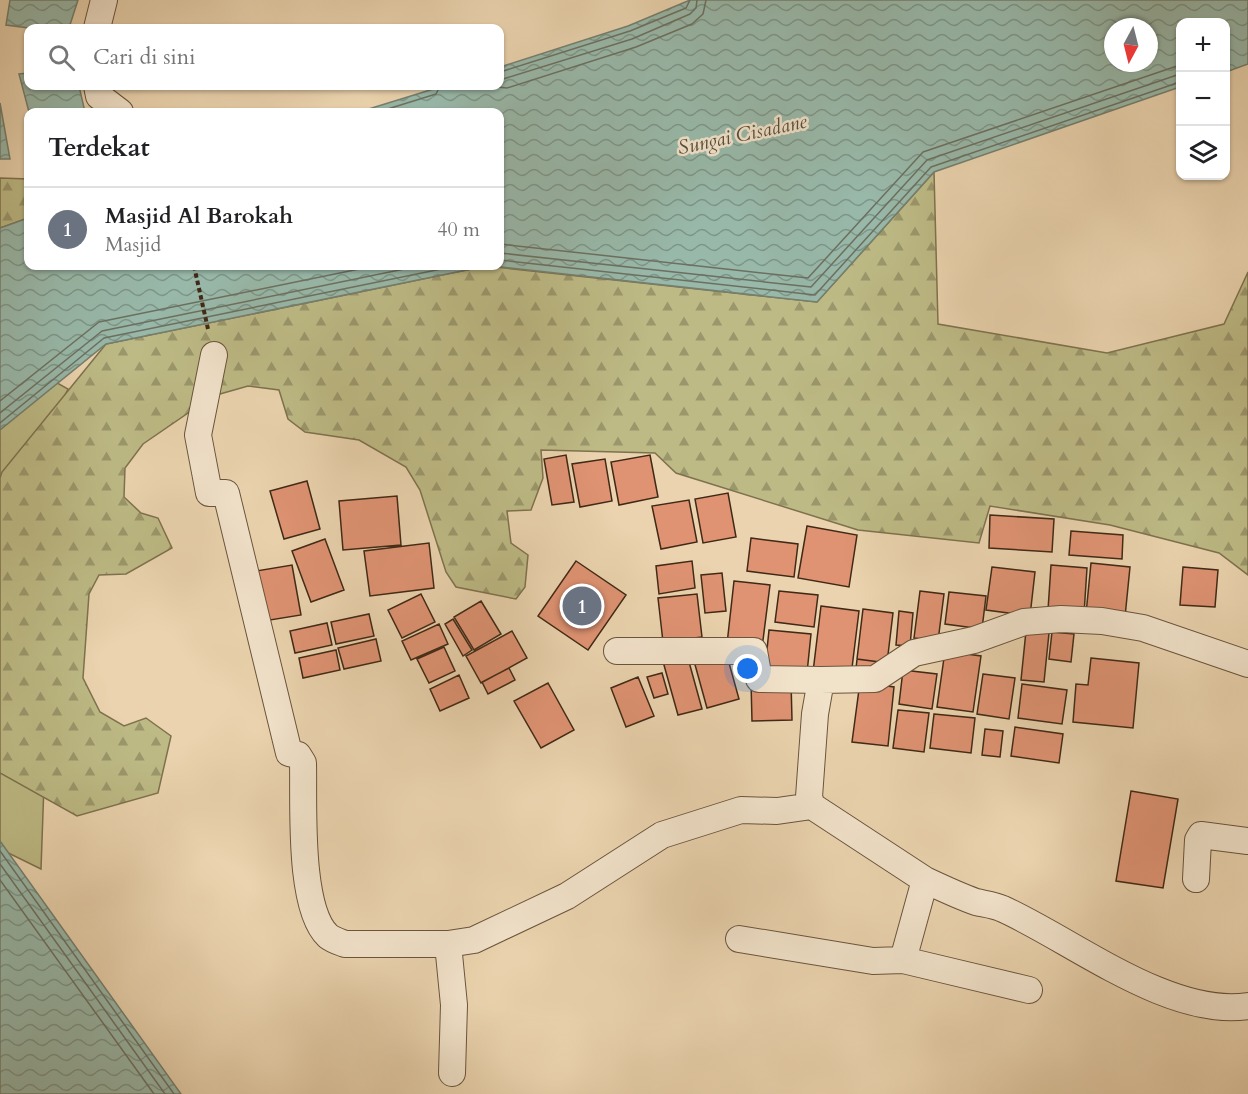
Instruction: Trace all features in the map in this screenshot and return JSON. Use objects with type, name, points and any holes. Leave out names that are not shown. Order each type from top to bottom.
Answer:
[{"type":"street","points":[[98,24],[104,0]]},
{"type":"street","points":[[98,90],[99,96],[115,108]]},
{"type":"street","points":[[214,355],[198,435],[209,493],[226,493],[289,753],[298,755],[303,762],[305,866],[316,918],[330,938],[345,944],[448,944],[474,940],[567,896],[662,835],[741,810],[777,811],[812,806]]},
{"type":"street","points":[[617,651],[754,651],[759,679],[875,680],[914,653],[974,640],[1024,622],[1061,619],[1102,621],[1143,628],[1248,663]]},
{"type":"street","points":[[821,680],[815,714],[809,797],[812,806],[925,880],[975,901],[1002,908],[1084,954],[1176,997],[1206,1004],[1248,1005]]},
{"type":"street","points":[[1196,879],[1198,840],[1201,835],[1248,841]]},
{"type":"street","points":[[903,960],[925,880]]},
{"type":"street","points":[[739,939],[873,961],[903,960],[1029,990]]},
{"type":"street","points":[[448,944],[454,1005],[452,1073]]},
{"type":"path","points":[[195,270],[214,355]]},
{"type":"green space","points":[[934,172],[938,324],[1107,353],[1224,324],[1248,272],[1248,575],[1219,553],[1110,525],[990,506],[979,543],[858,530],[676,473],[655,453],[541,450],[543,478],[531,510],[507,511],[511,543],[528,555],[525,587],[516,599],[456,587],[446,572],[420,490],[406,467],[359,440],[305,432],[288,419],[279,390],[248,386],[213,396],[143,444],[125,468],[124,497],[141,513],[158,518],[172,548],[126,574],[99,575],[89,594],[83,678],[100,712],[124,726],[146,718],[171,736],[158,793],[77,816],[0,773],[0,478],[2,472],[106,344],[467,270],[504,270],[504,268],[817,302]]},
{"type":"green space","points":[[0,178],[24,179],[24,219],[0,228]]},
{"type":"green space","points":[[43,375],[68,389],[5,520],[0,539],[0,411]]},
{"type":"green space","points":[[0,751],[44,784],[41,869],[0,849]]},
{"type":"water","points":[[10,0],[78,0],[70,24],[24,24],[24,27],[6,25]]},
{"type":"water","name":"Sungai Cisadane","points":[[690,0],[1248,0],[1248,64],[1230,71],[1230,18],[1176,18],[1176,88],[934,172],[817,302],[504,267],[504,108],[372,108],[430,90],[504,90],[504,66],[628,26]]},
{"type":"water","points":[[24,73],[24,90],[80,90],[84,108],[28,108],[19,74]]},
{"type":"water","points":[[0,103],[10,159],[0,159]]},
{"type":"water","points":[[24,219],[24,270],[467,270],[106,344],[0,430],[0,228]]},
{"type":"water","points":[[0,841],[181,1094],[0,1094]]},
{"type":"building","points":[[566,455],[574,502],[552,505],[544,459]]},
{"type":"building","points":[[650,455],[658,497],[619,505],[611,462]]},
{"type":"building","points":[[605,459],[612,501],[580,507],[572,464]]},
{"type":"building","points":[[307,481],[320,529],[284,539],[270,491]]},
{"type":"building","points":[[728,493],[736,537],[703,543],[695,499]]},
{"type":"building","points":[[397,496],[401,545],[343,550],[339,501]]},
{"type":"building","points":[[689,500],[697,542],[661,549],[652,506]]},
{"type":"building","points":[[990,515],[1054,519],[1052,552],[989,548]]},
{"type":"building","points":[[807,526],[857,535],[849,587],[798,578]]},
{"type":"building","points":[[1071,531],[1123,535],[1122,559],[1069,555]]},
{"type":"building","points":[[751,538],[798,544],[794,577],[747,571]]},
{"type":"building","points":[[325,539],[344,590],[311,602],[292,551]]},
{"type":"building","points":[[429,543],[434,588],[370,596],[364,551]]},
{"type":"building","points":[[576,561],[626,595],[588,650],[538,616]]},
{"type":"building","points":[[692,561],[695,588],[659,594],[656,566]]},
{"type":"building","points":[[1091,563],[1130,567],[1125,617],[1086,614]]},
{"type":"building","points":[[292,565],[301,615],[264,621],[256,571]]},
{"type":"building","points":[[1051,565],[1087,568],[1084,614],[1048,610]]},
{"type":"building","points":[[992,567],[1035,572],[1030,616],[986,610]]},
{"type":"building","points":[[1183,567],[1218,570],[1215,607],[1180,605]]},
{"type":"building","points":[[722,573],[726,611],[705,613],[701,575]]},
{"type":"building","points":[[734,581],[770,585],[762,648],[727,644]]},
{"type":"building","points":[[779,591],[818,595],[814,627],[775,622]]},
{"type":"building","points":[[920,591],[944,594],[938,641],[914,638]]},
{"type":"building","points":[[949,592],[986,596],[982,629],[945,624]]},
{"type":"building","points":[[421,594],[435,622],[402,638],[388,610]]},
{"type":"building","points":[[697,594],[702,637],[663,642],[658,598]]},
{"type":"building","points":[[481,601],[501,634],[474,650],[454,617]]},
{"type":"building","points":[[821,606],[859,611],[851,676],[813,672]]},
{"type":"building","points":[[863,609],[893,613],[887,663],[857,659]]},
{"type":"building","points":[[899,611],[913,613],[910,646],[896,645]]},
{"type":"building","points":[[369,614],[374,636],[336,644],[331,622]]},
{"type":"building","points":[[453,619],[472,650],[463,656],[445,624]]},
{"type":"building","points":[[327,623],[332,645],[295,653],[290,631]]},
{"type":"building","points":[[439,624],[448,644],[411,660],[402,641]]},
{"type":"building","points":[[769,630],[811,634],[807,673],[765,669]]},
{"type":"building","points":[[512,631],[527,658],[481,683],[466,656]]},
{"type":"building","points":[[1026,631],[1049,633],[1044,682],[1021,680]]},
{"type":"building","points":[[1052,632],[1074,634],[1071,662],[1049,659]]},
{"type":"building","points":[[376,639],[381,661],[344,669],[338,648]]},
{"type":"building","points":[[444,647],[455,671],[429,683],[417,659]]},
{"type":"building","points":[[336,650],[340,670],[303,678],[299,658]]},
{"type":"building","points":[[686,651],[702,709],[678,715],[662,658]]},
{"type":"building","points":[[945,651],[981,656],[973,712],[937,707]]},
{"type":"building","points":[[726,652],[739,699],[707,708],[694,661]]},
{"type":"building","points":[[1091,658],[1139,663],[1133,728],[1073,722],[1076,684],[1088,685]]},
{"type":"building","points":[[857,659],[887,663],[886,673],[856,669]]},
{"type":"building","points":[[509,668],[515,680],[488,694],[482,682]]},
{"type":"building","points":[[903,670],[937,674],[932,709],[899,704]]},
{"type":"building","points":[[662,673],[668,694],[654,698],[647,677]]},
{"type":"building","points":[[983,674],[1015,678],[1009,719],[977,714]]},
{"type":"building","points":[[459,675],[469,698],[440,711],[430,689]]},
{"type":"building","points":[[638,677],[654,716],[626,727],[611,688]]},
{"type":"building","points":[[791,681],[792,720],[752,721],[751,682]]},
{"type":"building","points":[[860,682],[894,687],[888,746],[852,742]]},
{"type":"building","points":[[548,683],[574,730],[541,748],[514,701]]},
{"type":"building","points":[[1022,684],[1067,690],[1062,724],[1018,718]]},
{"type":"building","points":[[898,710],[929,713],[924,752],[893,748]]},
{"type":"building","points":[[934,714],[975,718],[971,753],[930,748]]},
{"type":"building","points":[[1015,727],[1063,734],[1059,763],[1011,756]]},
{"type":"building","points":[[985,729],[1003,731],[1000,757],[982,755]]},
{"type":"building","points":[[1131,791],[1178,799],[1163,888],[1116,881]]},
{"type":"place","name":"Masjid Al Barokah","points":[[582,606]]}]
